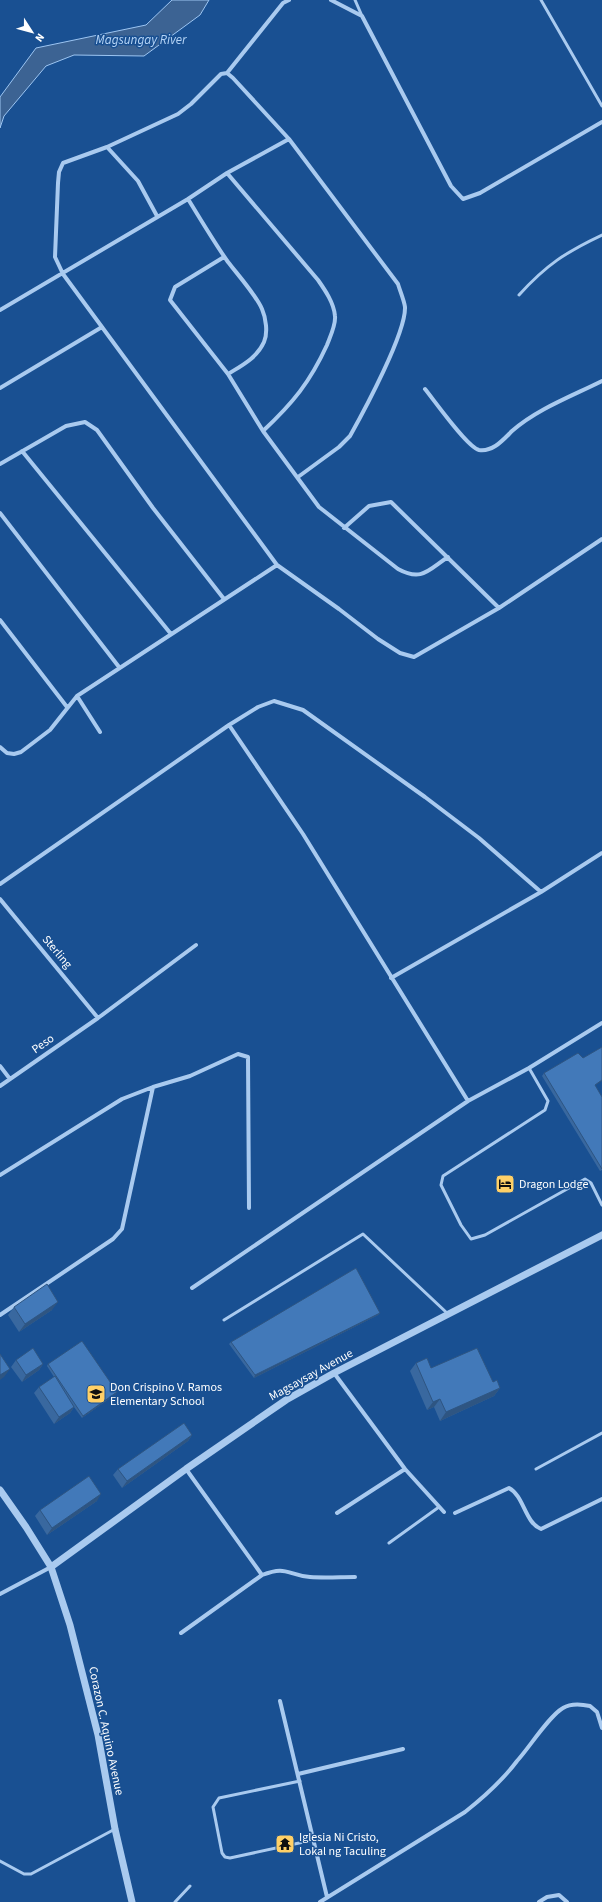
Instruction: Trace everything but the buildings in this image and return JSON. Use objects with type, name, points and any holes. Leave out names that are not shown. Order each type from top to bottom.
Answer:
[{"type":"street","points":[[289,0],[283,3],[227,73],[221,74],[191,104],[178,114],[108,147],[63,163],[59,172],[56,257],[63,274],[277,565],[378,639],[408,657],[414,657],[499,608],[602,539]]},
{"type":"street","points":[[331,0],[362,16],[451,186],[463,199],[480,192],[602,122]]},
{"type":"street","points":[[227,73],[289,139],[398,284],[405,307],[403,320],[396,343],[350,436],[339,447],[298,478]]},
{"type":"street","points":[[0,310],[188,199],[227,173],[289,139]]},
{"type":"street","points":[[108,147],[138,181],[157,216]]},
{"type":"street","points":[[227,173],[318,280],[328,295],[335,316],[330,336],[315,372],[295,400],[263,431]]},
{"type":"street","points":[[188,199],[224,257],[262,308],[266,332],[264,342],[254,356],[228,374]]},
{"type":"street","points":[[224,257],[175,287],[170,300],[228,374],[263,431],[319,507],[398,569],[410,575],[420,575],[448,556]]},
{"type":"street","points":[[0,388],[102,327]]},
{"type":"street","points":[[425,389],[458,431],[479,450],[492,448],[526,420],[602,381]]},
{"type":"street","points":[[0,464],[66,426],[85,422],[96,430],[153,508],[224,599]]},
{"type":"street","points":[[22,451],[171,634]]},
{"type":"street","points":[[344,528],[369,506],[391,502],[448,556],[499,608]]},
{"type":"street","points":[[0,513],[119,667]]},
{"type":"street","points":[[0,747],[7,753],[14,754],[21,752],[50,730],[77,696],[119,667],[277,565]]},
{"type":"street","points":[[0,620],[67,707]]},
{"type":"street","points":[[77,696],[100,732]]},
{"type":"street","points":[[0,884],[229,725],[258,708],[274,701],[291,704],[303,710],[431,801],[479,838],[541,892]]},
{"type":"street","points":[[229,725],[304,834],[391,978],[468,1101]]},
{"type":"street","points":[[391,978],[541,892],[602,853]]},
{"type":"street","name":"Sterling","points":[[0,900],[98,1018]]},
{"type":"street","name":"Peso","points":[[0,1086],[98,1018],[196,945]]},
{"type":"street","points":[[192,1288],[468,1101],[529,1068],[602,1023]]},
{"type":"street","points":[[0,1175],[122,1099],[153,1087],[190,1076],[238,1054],[248,1057],[249,1208]]},
{"type":"street","points":[[0,1066],[10,1079]]},
{"type":"street","points":[[0,1315],[113,1239],[122,1229],[153,1087]]},
{"type":"street","name":"Magsaysay Avenue","points":[[51,1567],[186,1468],[280,1404],[334,1373],[602,1234]]},
{"type":"street","points":[[334,1373],[405,1469],[444,1512]]},
{"type":"street","points":[[186,1468],[262,1575]]},
{"type":"street","points":[[337,1513],[405,1469]]},
{"type":"street","points":[[455,1513],[509,1488],[516,1494],[533,1523],[541,1529],[602,1499]]},
{"type":"street","name":"Corazon C. Aquino Avenue","points":[[0,1490],[26,1527],[51,1567],[70,1625],[98,1735],[115,1829],[132,1902]]},
{"type":"street","points":[[0,1594],[51,1567]]},
{"type":"street","points":[[181,1632],[262,1575],[276,1570],[283,1570],[312,1577],[355,1577]]},
{"type":"street","points":[[280,1700],[327,1897]]},
{"type":"street","points":[[320,1902],[465,1812],[502,1780],[552,1719],[563,1708],[571,1705],[590,1706],[597,1712],[602,1728]]},
{"type":"street","points":[[298,1774],[403,1749]]},
{"type":"street","points":[[539,1902],[547,1897],[559,1895],[567,1902]]},
{"type":"lane","points":[[355,0],[362,16]]},
{"type":"lane","points":[[541,0],[602,106]]},
{"type":"lane","points":[[519,295],[538,274],[557,259],[572,249],[602,235]]},
{"type":"lane","points":[[529,1068],[548,1101],[545,1110],[443,1176],[441,1185],[460,1225],[471,1239],[485,1236],[585,1179],[591,1183],[602,1205]]},
{"type":"lane","points":[[224,1320],[363,1234],[449,1314]]},
{"type":"lane","points":[[536,1470],[602,1433]]},
{"type":"lane","points":[[389,1543],[439,1507]]},
{"type":"lane","points":[[300,1781],[219,1798],[215,1801],[213,1806],[222,1853],[230,1858],[313,1840]]},
{"type":"lane","points":[[0,1861],[24,1874],[31,1874],[115,1829]]},
{"type":"lane","points":[[175,1902],[190,1886]]},
{"type":"water","name":"Magsungay River","points":[[172,0],[209,0],[200,15],[144,56],[74,55],[46,66],[4,116],[0,128],[0,97],[36,48],[146,25]]},
{"type":"place","name":"Dragon Lodge","points":[[505,1184]]},
{"type":"place","name":"Don Crispino V. Ramos Elementary School","points":[[96,1394]]},
{"type":"place","name":"Iglesia Ni Cristo, Lokal ng Taculing","points":[[285,1844]]}]
